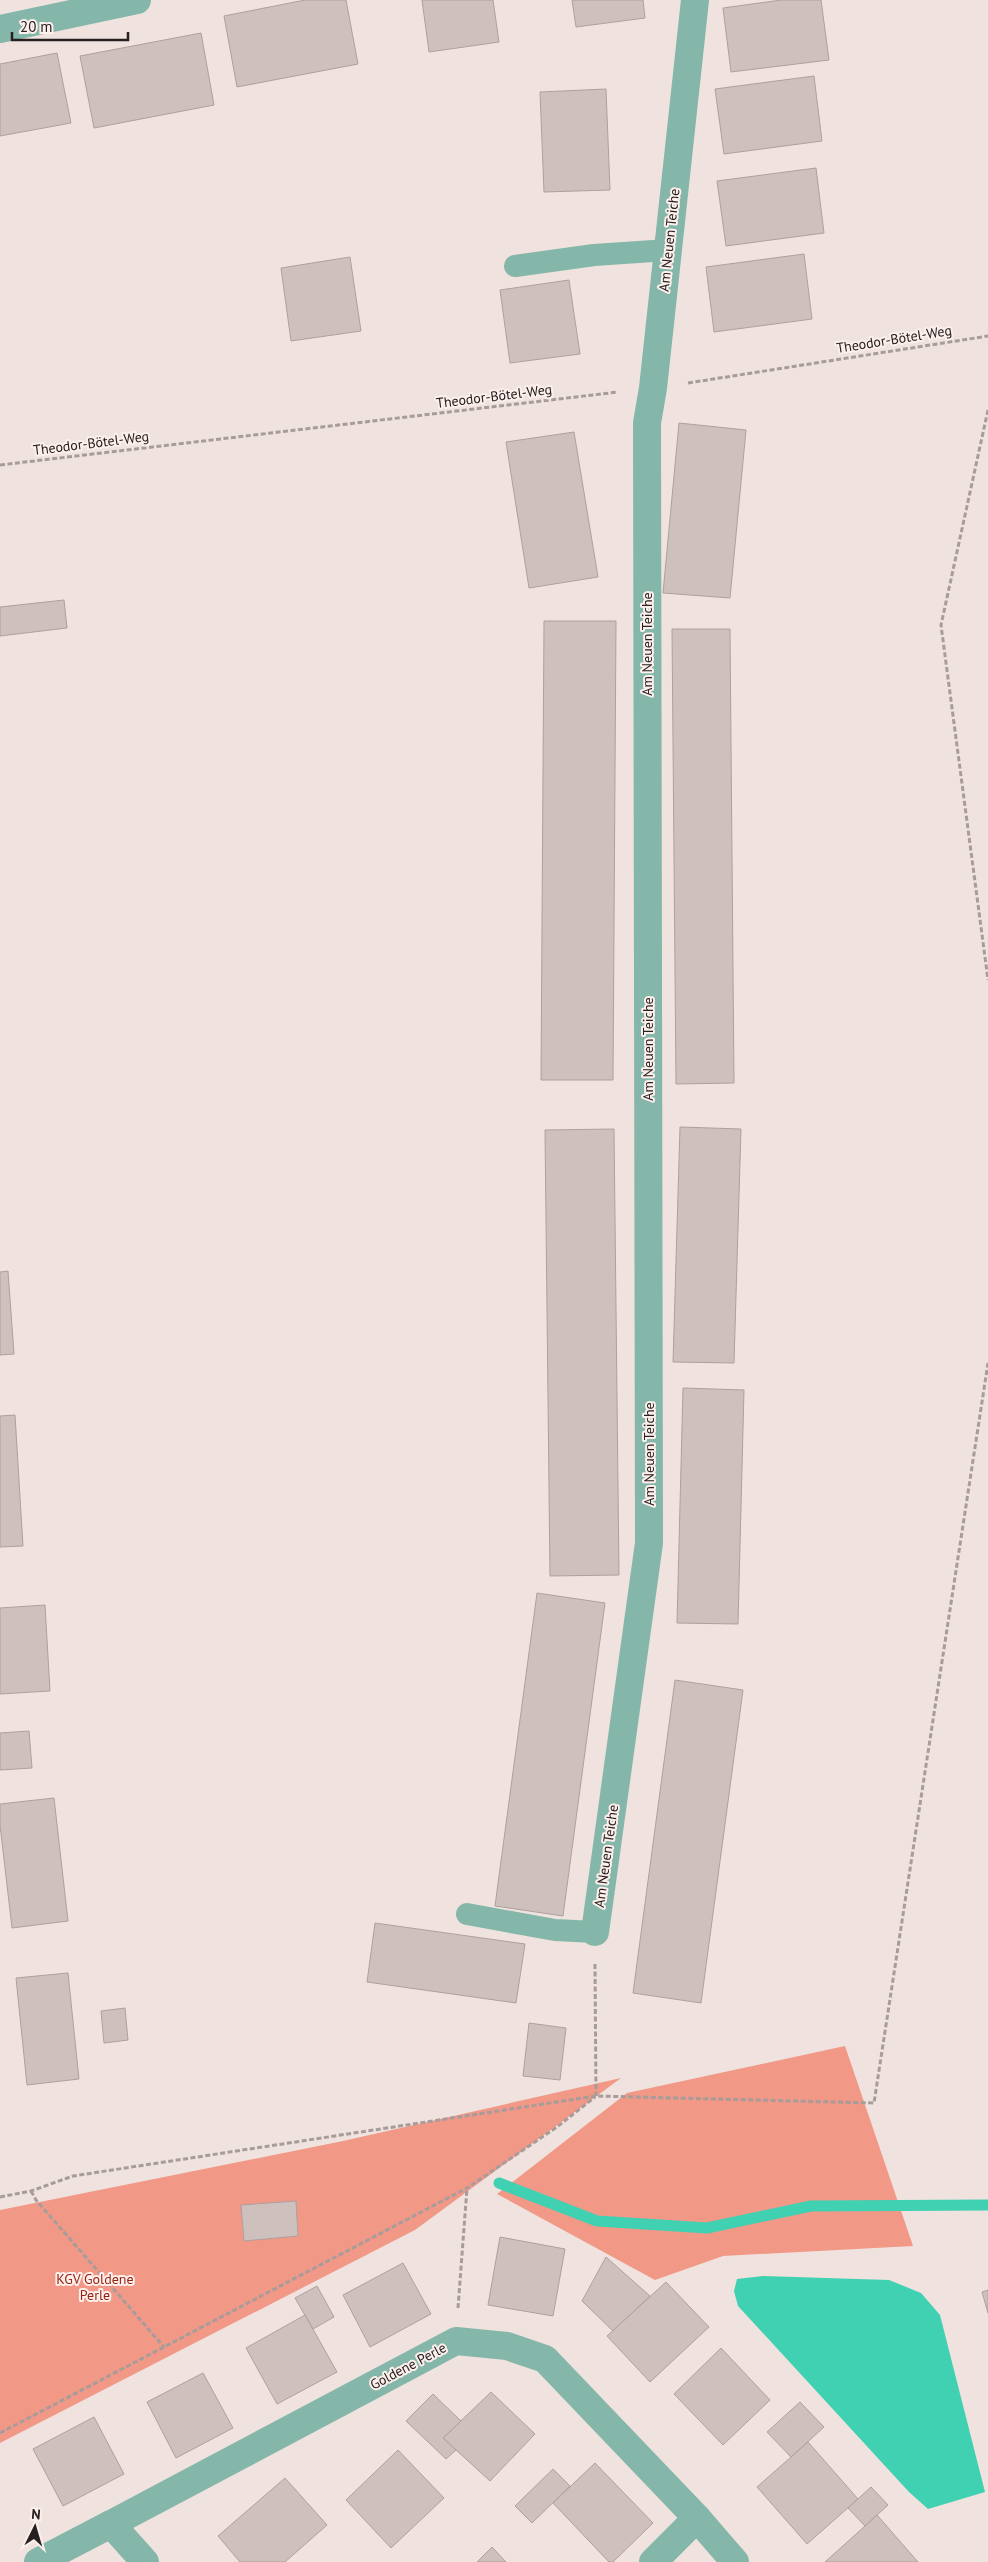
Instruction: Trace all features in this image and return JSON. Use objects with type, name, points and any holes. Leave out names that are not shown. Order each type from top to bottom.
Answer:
[{"type":"street","points":[[0,29],[137,0]]},
{"type":"street","name":"Am Neuen Teiche","points":[[595,1932],[649,1543],[647,423],[653,388],[695,0]]},
{"type":"street","name":"Goldene Perle","points":[[38,2562],[456,2341],[507,2346],[545,2359],[698,2518],[735,2562]]},
{"type":"street","points":[[653,2562],[698,2518]]},
{"type":"street","points":[[111,2524],[145,2562]]},
{"type":"lane","points":[[515,266],[594,255],[668,250]]},
{"type":"lane","points":[[467,1914],[555,1930],[595,1932]]},
{"type":"path","name":"Theodor-Bötel-Weg","points":[[0,465],[653,388],[988,336]]},
{"type":"path","points":[[988,410],[971,480],[941,625],[988,980]]},
{"type":"path","points":[[0,2197],[32,2191],[73,2176],[596,2096],[874,2103],[988,1363]]},
{"type":"path","points":[[595,1932],[596,2096]]},
{"type":"path","points":[[0,2433],[467,2188],[557,2127],[596,2096]]},
{"type":"path","points":[[456,2341],[467,2188]]},
{"type":"path","points":[[32,2191],[36,2200],[164,2348]]},
{"type":"green space","points":[[845,2046],[913,2246],[723,2256],[655,2280],[497,2194],[627,2093]]},
{"type":"green space","name":"KGV Goldene Perle","points":[[621,2078],[415,2230],[0,2443],[0,2210],[343,2141]]},
{"type":"shaded area","points":[[763,2276],[889,2280],[921,2293],[940,2315],[985,2492],[928,2509],[909,2492],[738,2306],[734,2291],[737,2279]]},
{"type":"building","points":[[305,0],[346,0],[358,64],[237,87],[224,16]]},
{"type":"building","points":[[422,0],[493,0],[499,42],[429,52]]},
{"type":"building","points":[[572,0],[643,0],[645,18],[576,27]]},
{"type":"building","points":[[781,0],[821,0],[829,60],[731,72],[723,8]]},
{"type":"building","points":[[201,33],[214,105],[94,128],[80,56]]},
{"type":"building","points":[[57,53],[71,123],[0,136],[0,64]]},
{"type":"building","points":[[814,76],[822,141],[724,154],[715,89]]},
{"type":"building","points":[[606,89],[610,190],[544,192],[540,92]]},
{"type":"building","points":[[816,168],[824,233],[726,246],[717,181]]},
{"type":"building","points":[[804,254],[812,319],[714,332],[706,267]]},
{"type":"building","points":[[350,257],[361,331],[291,341],[281,268]]},
{"type":"building","points":[[569,280],[580,354],[510,363],[500,290]]},
{"type":"building","points":[[679,423],[746,430],[730,598],[663,593]]},
{"type":"building","points":[[574,432],[598,577],[529,588],[506,442]]},
{"type":"building","points":[[64,600],[67,628],[0,636],[0,607]]},
{"type":"building","points":[[544,621],[616,621],[613,1080],[541,1080]]},
{"type":"building","points":[[672,629],[730,629],[734,1083],[676,1084]]},
{"type":"building","points":[[680,1127],[741,1129],[734,1363],[673,1362]]},
{"type":"building","points":[[614,1129],[619,1575],[550,1576],[545,1130]]},
{"type":"building","points":[[8,1271],[14,1354],[0,1355],[0,1272]]},
{"type":"building","points":[[683,1388],[744,1390],[738,1624],[677,1623]]},
{"type":"building","points":[[15,1415],[23,1546],[0,1547],[0,1416]]},
{"type":"building","points":[[537,1593],[605,1603],[563,1916],[495,1906]]},
{"type":"building","points":[[45,1605],[50,1691],[0,1694],[0,1608]]},
{"type":"building","points":[[675,1680],[743,1690],[701,2003],[633,1993]]},
{"type":"building","points":[[29,1731],[32,1768],[0,1770],[0,1733]]},
{"type":"building","points":[[54,1798],[68,1921],[12,1928],[0,1825],[0,1804]]},
{"type":"building","points":[[375,1923],[525,1944],[516,2003],[367,1982]]},
{"type":"building","points":[[68,1973],[79,2079],[27,2085],[16,1978]]},
{"type":"building","points":[[125,2008],[128,2040],[104,2043],[101,2011]]},
{"type":"building","points":[[529,2023],[566,2028],[560,2080],[523,2076]]},
{"type":"building","points":[[296,2201],[298,2236],[244,2241],[241,2205]]},
{"type":"building","points":[[500,2237],[565,2249],[553,2316],[488,2305]]},
{"type":"building","points":[[606,2257],[650,2296],[613,2331],[582,2301]]},
{"type":"building","points":[[403,2263],[431,2314],[370,2347],[343,2295]]},
{"type":"building","points":[[666,2282],[709,2327],[650,2382],[607,2336]]},
{"type":"building","points":[[317,2286],[334,2317],[313,2329],[295,2298]]},
{"type":"building","points":[[988,2290],[988,2313],[982,2292]]},
{"type":"building","points":[[305,2315],[337,2372],[277,2404],[246,2348]]},
{"type":"building","points":[[721,2348],[770,2400],[723,2445],[674,2394]]},
{"type":"building","points":[[203,2373],[233,2428],[176,2458],[147,2402]]},
{"type":"building","points":[[491,2392],[535,2434],[490,2481],[443,2438]]},
{"type":"building","points":[[433,2394],[461,2421],[443,2438],[456,2450],[446,2459],[406,2421]]},
{"type":"building","points":[[800,2402],[824,2427],[791,2457],[767,2432]]},
{"type":"building","points":[[94,2417],[124,2474],[63,2506],[33,2449]]},
{"type":"building","points":[[808,2442],[858,2499],[807,2544],[757,2487]]},
{"type":"building","points":[[398,2450],[444,2498],[391,2548],[346,2500]]},
{"type":"building","points":[[595,2463],[653,2523],[613,2562],[609,2562],[553,2503]]},
{"type":"building","points":[[553,2469],[570,2486],[532,2523],[515,2506]]},
{"type":"building","points":[[285,2478],[327,2525],[285,2562],[240,2562],[218,2536]]},
{"type":"building","points":[[871,2487],[888,2505],[865,2526],[848,2508]]},
{"type":"building","points":[[877,2515],[918,2562],[825,2562],[865,2526]]},
{"type":"building","points":[[492,2547],[506,2562],[477,2562]]},
{"type":"waterway","points":[[499,2183],[597,2221],[707,2228],[811,2206],[988,2205]]}]
